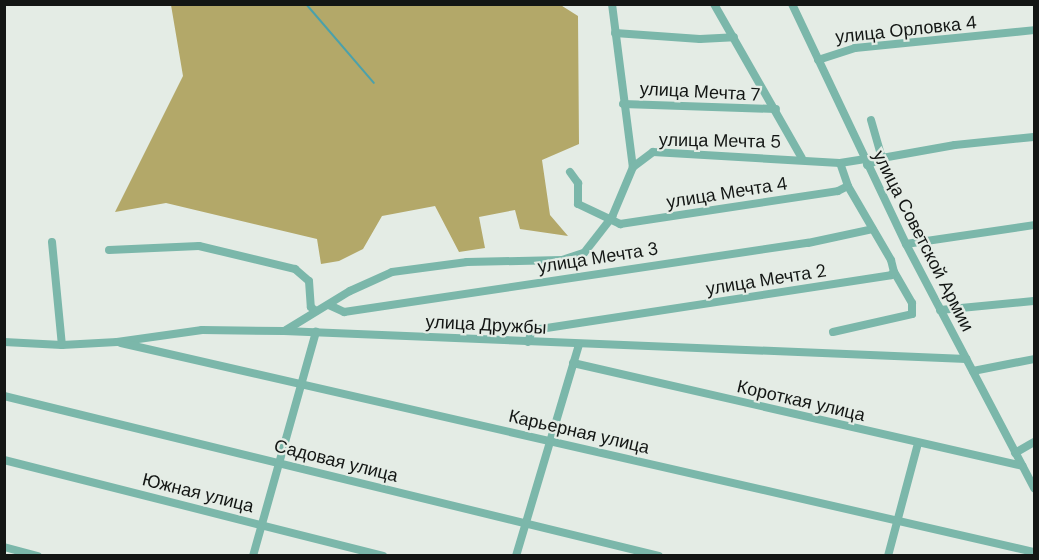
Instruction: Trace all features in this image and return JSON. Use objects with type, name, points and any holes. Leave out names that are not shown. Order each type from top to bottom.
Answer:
[{"type":"street","points":[[284,331],[370,280],[417,266],[562,260],[584,253],[612,217],[633,167],[623,104],[612,4]]},
{"type":"street","points":[[714,4],[802,158]]},
{"type":"street","name":"улица Советской Армии","points":[[792,4],[906,244],[1035,488]]},
{"type":"street","name":"улица Орловка 4","points":[[818,60],[855,48],[1035,30]]},
{"type":"street","points":[[615,33],[700,39],[734,37]]},
{"type":"street","name":"улица Мечта 7","points":[[623,104],[776,109]]},
{"type":"street","points":[[871,120],[882,158]]},
{"type":"street","name":"улица Мечта 5","points":[[633,167],[653,152],[802,158],[840,163],[866,162],[955,144],[1035,137]]},
{"type":"street","points":[[833,332],[912,314],[912,303],[848,186],[840,163]]},
{"type":"street","name":"улица Мечта 4","points":[[570,172],[578,183],[578,204],[612,217],[620,224],[838,191],[848,186]]},
{"type":"street","points":[[906,244],[1035,225]]},
{"type":"street","name":"улица Мечта 3","points":[[329,305],[344,312],[820,241],[873,230]]},
{"type":"street","points":[[51,242],[62,345]]},
{"type":"street","points":[[109,250],[199,246],[294,268],[307,277],[311,307],[316,311]]},
{"type":"street","name":"улица Мечта 2","points":[[528,342],[532,331],[540,329],[886,277],[894,272]]},
{"type":"street","points":[[940,310],[1035,301]]},
{"type":"street","name":"улица Дружбы","points":[[4,342],[62,345],[117,342],[174,331],[284,331],[966,358]]},
{"type":"street","points":[[254,555],[303,387],[316,332]]},
{"type":"street","name":"Карьерная улица","points":[[117,342],[303,387],[1035,552]]},
{"type":"street","points":[[516,555],[579,344]]},
{"type":"street","points":[[973,372],[1035,359]]},
{"type":"street","name":"Короткая улица","points":[[573,363],[1022,466]]},
{"type":"street","name":"Садовая улица","points":[[4,396],[659,555]]},
{"type":"street","points":[[1015,453],[1035,442]]},
{"type":"street","points":[[888,555],[918,443]]},
{"type":"street","name":"Южная улица","points":[[4,460],[383,555]]},
{"type":"street","points":[[4,548],[38,555]]},
{"type":"shaded area","points":[[559,4],[578,16],[579,144],[542,160],[550,215],[568,236],[520,229],[515,210],[479,217],[485,248],[459,252],[435,206],[382,216],[363,249],[339,261],[321,264],[317,239],[166,203],[115,212],[183,76],[171,5]]},
{"type":"waterway","points":[[306,4],[374,83]]}]
